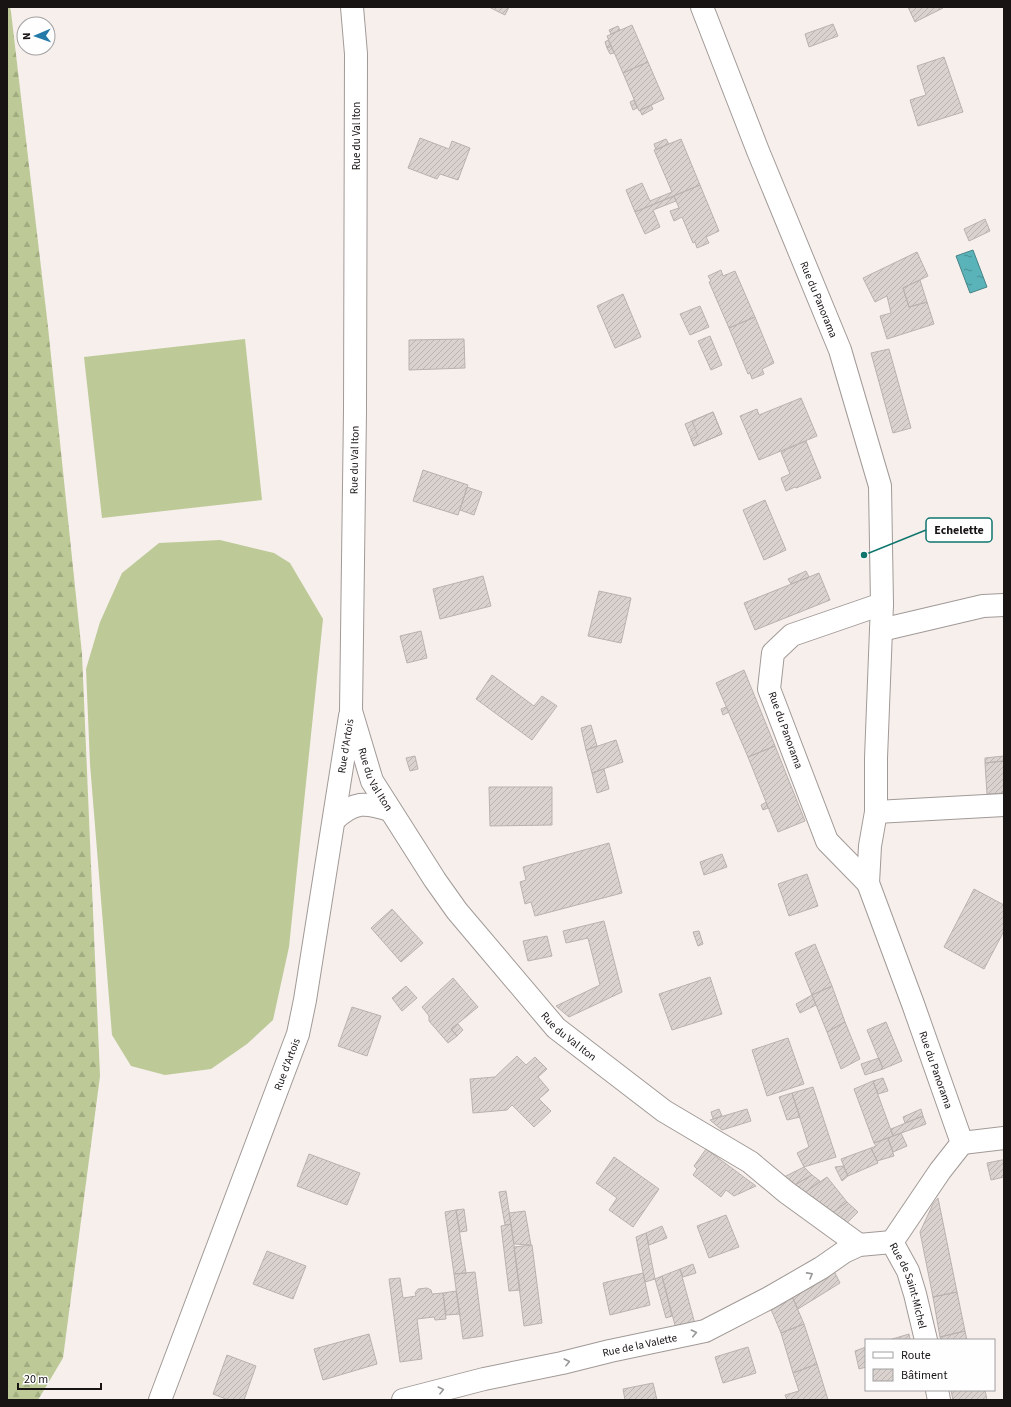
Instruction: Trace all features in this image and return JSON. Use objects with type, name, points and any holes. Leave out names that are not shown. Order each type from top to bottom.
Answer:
[{"type":"street","name":"Rue du Val Iton","points":[[352,7],[356,54],[355,411],[351,711],[372,781],[435,880],[458,911],[556,1028],[664,1111],[750,1162],[786,1192],[859,1245]]},
{"type":"street","name":"Rue du Panorama","points":[[702,7],[758,151],[842,357],[880,486],[882,604],[876,812],[870,846],[868,883],[962,1143]]},
{"type":"street","name":"Rue du Panorama","points":[[868,883],[827,841],[769,689],[773,652],[792,635],[882,604]]},
{"type":"street","points":[[881,630],[984,612],[1004,605]]},
{"type":"street","name":"Rue d'Artois","points":[[160,1400],[298,1034],[305,1000],[351,711]]},
{"type":"street","points":[[334,820],[344,810],[362,804],[371,804],[390,810]]},
{"type":"street","points":[[876,812],[1004,805]]},
{"type":"street","points":[[892,1242],[940,1171],[962,1143],[1004,1138]]},
{"type":"street","name":"Rue de Saint-Michel","points":[[859,1245],[892,1242],[910,1277],[916,1294],[926,1339]]},
{"type":"street","name":"Rue de la Valette","points":[[403,1400],[484,1379],[562,1363],[705,1330],[782,1290],[821,1268],[844,1252],[859,1245]]},
{"type":"green space","points":[[7,7],[10,7],[48,327],[82,654],[100,1076],[63,1358],[38,1400],[7,1400]]},
{"type":"green space","points":[[245,339],[262,500],[102,518],[84,357]]},
{"type":"green space","points":[[220,540],[274,553],[290,563],[323,619],[289,947],[273,1020],[247,1044],[211,1069],[165,1075],[131,1066],[112,1035],[90,764],[86,669],[100,622],[122,573],[159,543]]},
{"type":"water","points":[[973,250],[987,287],[970,293],[956,256]]},
{"type":"building","points":[[489,7],[509,7],[505,15]]},
{"type":"building","points":[[908,7],[942,7],[943,8],[915,22]]},
{"type":"building","points":[[833,24],[838,36],[809,47],[805,34]]},
{"type":"building","points":[[632,25],[648,62],[623,73],[607,36]]},
{"type":"building","points":[[618,26],[620,30],[611,34],[609,30]]},
{"type":"building","points":[[608,40],[611,46],[607,48],[605,42]]},
{"type":"building","points":[[611,46],[614,53],[610,54],[607,48]]},
{"type":"building","points":[[944,57],[963,112],[918,126],[910,100],[926,95],[917,66]]},
{"type":"building","points":[[648,62],[664,99],[639,111],[623,73]]},
{"type":"building","points":[[634,100],[637,108],[633,110],[630,102]]},
{"type":"building","points":[[651,105],[653,109],[642,115],[640,110]]},
{"type":"building","points":[[420,138],[449,149],[452,141],[470,148],[458,180],[440,174],[437,179],[408,168]]},
{"type":"building","points":[[666,139],[669,144],[656,150],[654,144]]},
{"type":"building","points":[[681,139],[700,185],[635,212],[626,190],[642,183],[650,201],[672,192],[654,150]]},
{"type":"building","points":[[700,185],[719,231],[706,237],[709,243],[697,248],[695,242],[693,243],[682,217],[674,221],[670,211],[679,208],[674,196]]},
{"type":"building","points":[[674,196],[676,201],[653,210],[660,227],[645,234],[635,212]]},
{"type":"building","points":[[985,219],[990,231],[969,241],[964,229]]},
{"type":"building","points":[[917,252],[928,276],[903,288],[909,307],[927,302],[934,324],[887,339],[880,316],[891,313],[887,296],[875,302],[863,278]]},
{"type":"building","points":[[721,270],[723,276],[735,271],[755,317],[729,328],[709,282],[711,281],[708,276]]},
{"type":"building","points":[[920,280],[927,302],[909,307],[903,288]]},
{"type":"building","points":[[623,294],[641,337],[615,348],[597,306]]},
{"type":"building","points":[[700,306],[709,327],[690,335],[680,314]]},
{"type":"building","points":[[755,317],[774,363],[762,369],[764,374],[752,379],[750,373],[748,374],[729,328]]},
{"type":"building","points":[[710,336],[722,365],[711,370],[698,341]]},
{"type":"building","points":[[464,339],[465,368],[409,370],[409,340]]},
{"type":"building","points":[[889,349],[911,428],[893,433],[871,353]]},
{"type":"building","points":[[801,398],[817,436],[759,460],[740,416],[757,409],[759,415]]},
{"type":"building","points":[[713,412],[722,434],[694,446],[685,424]]},
{"type":"building","points":[[713,412],[722,434],[694,446],[691,439],[698,436],[692,421]]},
{"type":"building","points":[[806,441],[821,478],[786,491],[781,478],[790,474],[781,452]]},
{"type":"building","points":[[423,470],[468,485],[458,515],[413,501]]},
{"type":"building","points":[[467,487],[482,492],[474,515],[460,510]]},
{"type":"building","points":[[765,500],[786,550],[764,560],[743,510]]},
{"type":"building","points":[[806,571],[809,577],[791,584],[788,579]]},
{"type":"building","points":[[819,573],[830,600],[755,630],[744,603]]},
{"type":"building","points":[[483,576],[491,606],[440,619],[433,589]]},
{"type":"building","points":[[599,591],[631,598],[621,643],[588,636]]},
{"type":"building","points":[[421,631],[427,658],[407,663],[400,636]]},
{"type":"building","points":[[744,670],[775,746],[748,757],[716,683]]},
{"type":"building","points":[[492,675],[534,706],[542,696],[557,706],[532,740],[476,699]]},
{"type":"building","points":[[726,707],[729,712],[723,715],[721,709]]},
{"type":"building","points":[[591,725],[597,746],[586,750],[581,728]]},
{"type":"building","points":[[616,740],[623,762],[592,773],[586,750]]},
{"type":"building","points":[[775,746],[805,821],[778,832],[748,757]]},
{"type":"building","points":[[415,756],[418,769],[410,771],[406,758]]},
{"type":"building","points":[[1004,756],[1004,761],[985,763],[985,758]]},
{"type":"building","points":[[1004,761],[1004,793],[987,794],[985,763]]},
{"type":"building","points":[[604,769],[609,789],[597,793],[592,773]]},
{"type":"building","points":[[489,787],[552,787],[552,825],[490,826]]},
{"type":"building","points":[[766,802],[768,808],[763,810],[761,805]]},
{"type":"building","points":[[609,843],[622,893],[535,916],[531,902],[525,904],[520,882],[526,880],[523,867]]},
{"type":"building","points":[[722,854],[727,867],[704,875],[700,862]]},
{"type":"building","points":[[807,874],[818,906],[789,916],[778,884]]},
{"type":"building","points":[[974,889],[1004,905],[1004,931],[984,969],[944,947]]},
{"type":"building","points":[[392,909],[423,943],[401,962],[371,928]]},
{"type":"building","points":[[604,921],[622,992],[569,1017],[556,1006],[600,985],[588,938],[566,943],[563,931]]},
{"type":"building","points":[[699,931],[703,944],[698,946],[693,932]]},
{"type":"building","points":[[547,936],[552,956],[528,961],[523,941]]},
{"type":"building","points":[[815,944],[832,986],[812,995],[795,953]]},
{"type":"building","points":[[710,977],[722,1014],[672,1030],[659,994]]},
{"type":"building","points":[[453,978],[478,1007],[451,1029],[457,1036],[448,1043],[429,1021],[429,1016],[422,1007]]},
{"type":"building","points":[[406,986],[417,998],[402,1011],[392,998]]},
{"type":"building","points":[[832,986],[845,1022],[827,1032],[812,995]]},
{"type":"building","points":[[812,995],[816,1005],[800,1013],[796,1004]]},
{"type":"building","points":[[352,1007],[381,1016],[367,1056],[338,1046]]},
{"type":"building","points":[[845,1022],[860,1059],[841,1069],[827,1032]]},
{"type":"building","points":[[886,1022],[902,1061],[883,1069],[867,1030]]},
{"type":"building","points":[[458,1024],[463,1030],[457,1036],[451,1029]]},
{"type":"building","points":[[788,1038],[804,1084],[767,1096],[752,1050]]},
{"type":"building","points":[[517,1056],[526,1065],[535,1057],[547,1069],[538,1077],[549,1090],[539,1099],[551,1111],[534,1127],[512,1105],[507,1110],[473,1113],[470,1079],[495,1077]]},
{"type":"building","points":[[879,1058],[883,1069],[865,1075],[861,1064]]},
{"type":"building","points":[[883,1078],[888,1091],[878,1094],[873,1081]]},
{"type":"building","points":[[873,1081],[893,1136],[874,1143],[854,1089]]},
{"type":"building","points":[[813,1087],[836,1157],[804,1167],[797,1153],[809,1147],[792,1093]]},
{"type":"building","points":[[792,1093],[800,1117],[787,1120],[779,1097]]},
{"type":"building","points":[[719,1109],[722,1116],[713,1119],[711,1112]]},
{"type":"building","points":[[747,1109],[751,1121],[722,1130],[710,1120]]},
{"type":"building","points":[[921,1109],[923,1116],[905,1123],[903,1117]]},
{"type":"building","points":[[923,1116],[926,1124],[893,1136],[891,1129]]},
{"type":"building","points":[[901,1133],[907,1146],[893,1152],[888,1138]]},
{"type":"building","points":[[888,1138],[894,1156],[877,1161],[871,1148],[876,1146],[874,1143]]},
{"type":"building","points":[[871,1148],[878,1163],[848,1176],[841,1159]]},
{"type":"building","points":[[706,1149],[756,1186],[734,1196],[726,1190],[721,1197],[693,1175],[697,1169],[694,1166]]},
{"type":"building","points":[[309,1154],[360,1173],[347,1205],[297,1186]]},
{"type":"building","points":[[614,1157],[659,1189],[633,1227],[609,1210],[617,1198],[596,1183]]},
{"type":"building","points":[[1004,1160],[1004,1177],[991,1180],[987,1163]]},
{"type":"building","points":[[843,1166],[848,1176],[842,1181],[835,1167]]},
{"type":"building","points":[[804,1167],[812,1175],[793,1186],[782,1178]]},
{"type":"building","points":[[812,1175],[820,1181],[803,1194],[793,1186]]},
{"type":"building","points":[[827,1177],[847,1202],[831,1214],[803,1194]]},
{"type":"building","points":[[506,1191],[511,1224],[505,1225],[499,1192]]},
{"type":"building","points":[[938,1198],[957,1292],[933,1297],[920,1232],[933,1204]]},
{"type":"building","points":[[847,1202],[858,1212],[845,1225],[831,1214]]},
{"type":"building","points":[[464,1209],[467,1231],[460,1232],[456,1210]]},
{"type":"building","points":[[456,1210],[466,1273],[454,1274],[445,1212]]},
{"type":"building","points":[[525,1211],[531,1245],[514,1244],[509,1213]]},
{"type":"building","points":[[726,1215],[739,1247],[709,1258],[697,1226]]},
{"type":"building","points":[[511,1224],[520,1290],[509,1291],[501,1226]]},
{"type":"building","points":[[662,1226],[667,1238],[649,1245],[646,1233]]},
{"type":"building","points":[[646,1233],[655,1279],[645,1282],[636,1237]]},
{"type":"building","points":[[532,1245],[542,1323],[524,1326],[514,1247]]},
{"type":"building","points":[[267,1251],[306,1266],[293,1299],[253,1284]]},
{"type":"building","points":[[693,1264],[696,1273],[683,1277],[680,1269]]},
{"type":"building","points":[[680,1269],[695,1324],[676,1329],[662,1276]]},
{"type":"building","points":[[833,1269],[840,1283],[798,1309],[791,1294]]},
{"type":"building","points":[[475,1272],[483,1336],[463,1339],[454,1274]]},
{"type":"building","points":[[643,1273],[650,1305],[610,1315],[603,1283]]},
{"type":"building","points":[[662,1276],[672,1316],[666,1318],[655,1279]]},
{"type":"building","points":[[400,1278],[403,1298],[416,1296],[415,1293],[418,1289],[427,1288],[431,1290],[432,1294],[443,1293],[446,1319],[435,1320],[434,1317],[417,1319],[422,1359],[400,1362],[389,1279]]},
{"type":"building","points":[[456,1291],[460,1314],[446,1315],[443,1293]]},
{"type":"building","points":[[957,1292],[965,1331],[940,1337],[933,1297]]},
{"type":"building","points":[[791,1294],[804,1324],[781,1333],[770,1307]]},
{"type":"building","points":[[804,1324],[817,1364],[793,1373],[781,1333]]},
{"type":"building","points":[[965,1331],[967,1339],[941,1339],[940,1337]]},
{"type":"building","points":[[369,1334],[377,1364],[323,1380],[314,1349]]},
{"type":"building","points":[[909,1334],[910,1339],[892,1339]]},
{"type":"building","points":[[748,1347],[756,1373],[723,1383],[715,1357]]},
{"type":"building","points":[[865,1347],[865,1367],[859,1369],[855,1351]]},
{"type":"building","points":[[227,1355],[256,1366],[244,1400],[228,1400],[213,1394]]},
{"type":"building","points":[[817,1364],[828,1400],[787,1400],[785,1395],[799,1391],[793,1373]]},
{"type":"building","points":[[653,1383],[657,1400],[625,1400],[623,1389]]},
{"type":"building","points":[[951,1391],[985,1391],[987,1400],[953,1400]]},
{"type":"place","name":"Echelette","points":[[864,555]]}]
